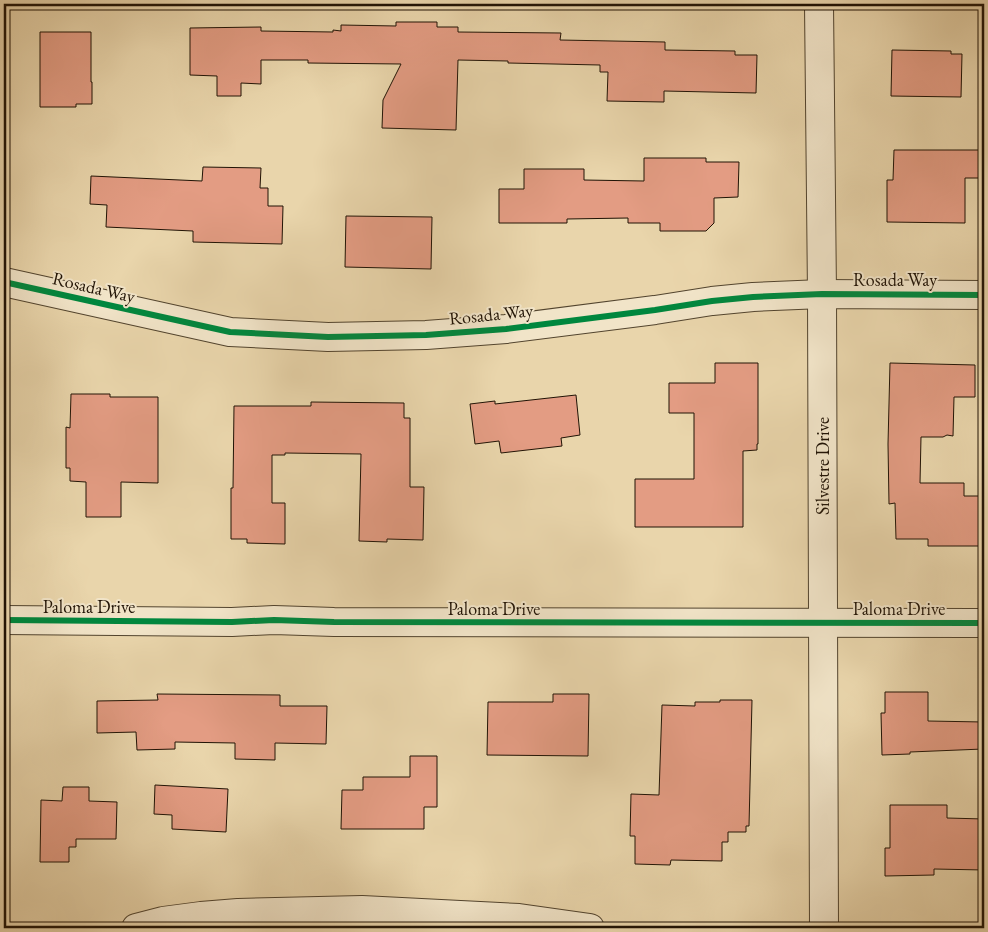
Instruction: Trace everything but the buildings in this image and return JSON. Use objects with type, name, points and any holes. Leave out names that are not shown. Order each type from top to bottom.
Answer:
[{"type":"street","name":"Silvestre Drive","points":[[819,4],[824,928]]},
{"type":"street","name":"Rosada Way","points":[[4,282],[230,332],[328,337],[426,335],[506,329],[753,297],[822,294],[984,295]]},
{"type":"street","name":"Paloma Drive","points":[[4,620],[984,623]]},
{"type":"street","points":[[136,928],[172,920],[238,912],[362,910],[519,918],[590,928]]},
{"type":"cycle path","points":[[4,282],[230,332],[328,337],[426,335],[506,329],[753,297],[822,294],[984,295]]},
{"type":"cycle path","points":[[4,620],[984,623]]}]
